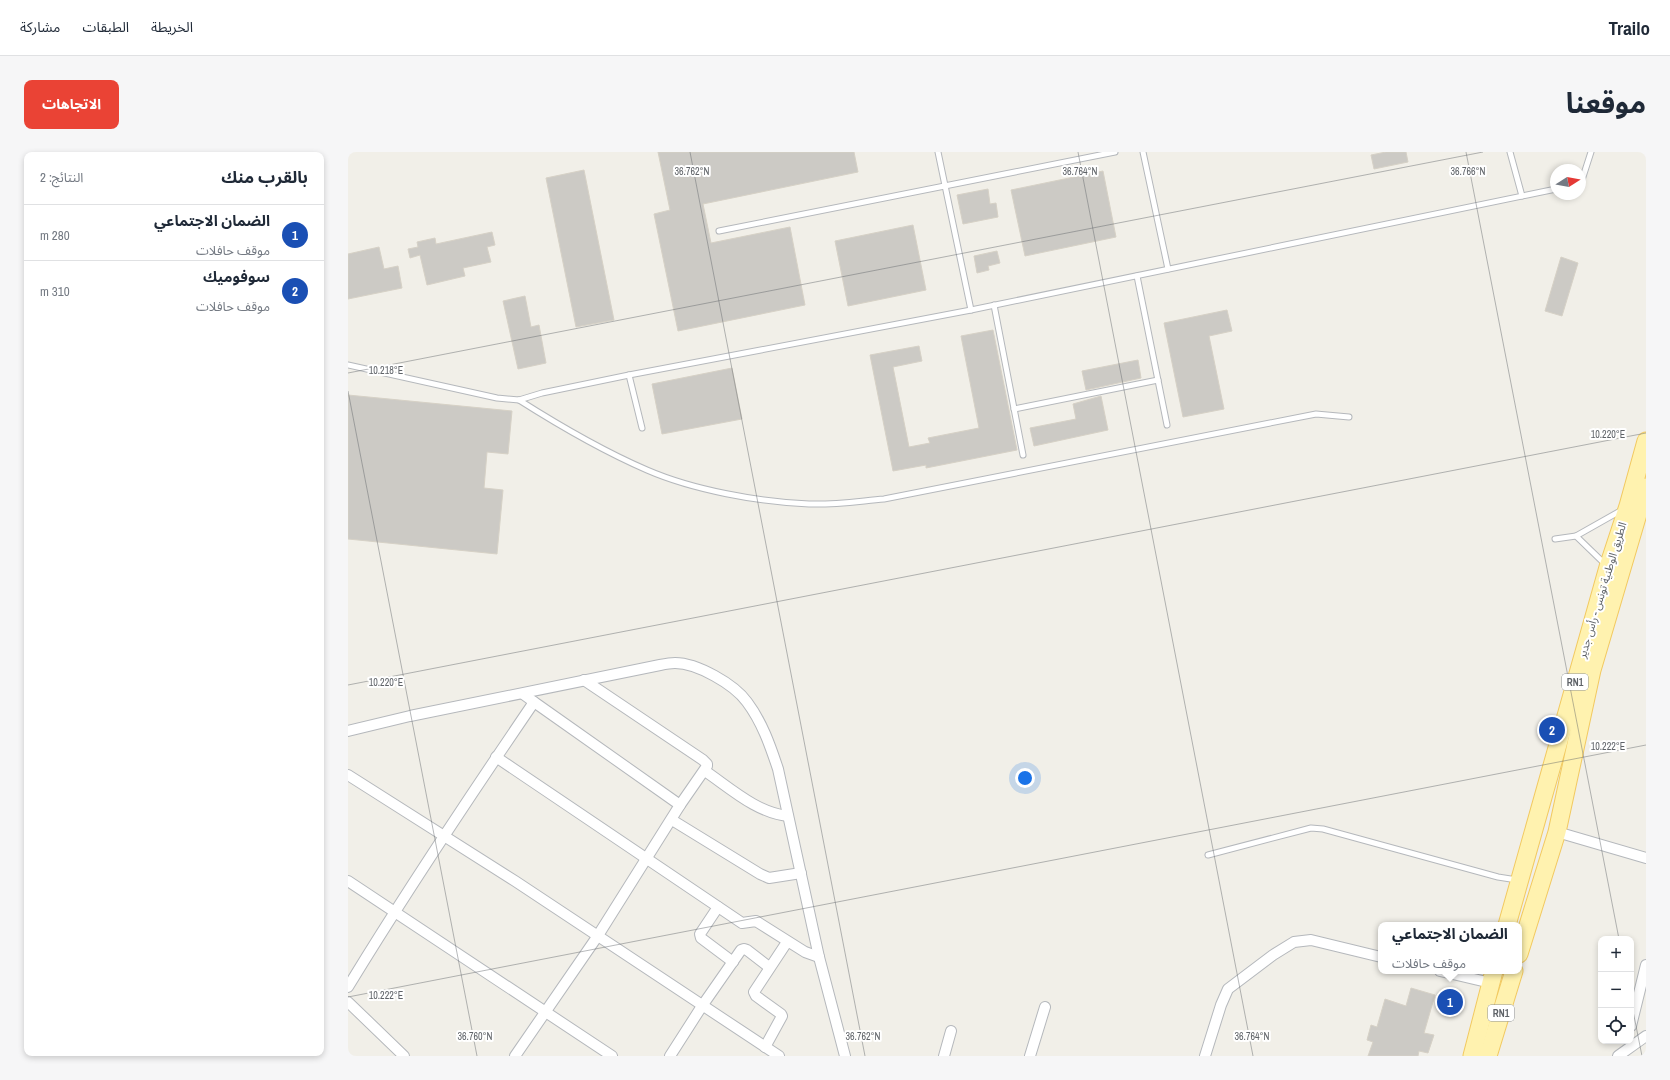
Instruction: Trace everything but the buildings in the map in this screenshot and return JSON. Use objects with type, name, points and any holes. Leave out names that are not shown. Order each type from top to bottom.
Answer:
[{"type":"main road","name":"الطريق الوطنية تونس - رأس جدير","points":[[1508,922],[1608,567],[1628,506],[1646,441]]},
{"type":"main road","name":"الطريق الوطنية تونس - رأس جدير","points":[[1522,944],[1557,832],[1592,670],[1646,487]]},
{"type":"main road","name":"RN1","points":[[1488,1056],[1513,974]]},
{"type":"main road","name":"RN1","points":[[1472,1056],[1493,977]]},
{"type":"street","points":[[348,731],[410,716],[523,694],[653,666],[676,663],[694,667],[714,676],[731,687],[746,700],[760,721],[770,744],[778,769],[819,958],[845,1056]]},
{"type":"street","points":[[515,1056],[597,937],[672,820],[680,805],[705,771],[707,764],[584,680]]},
{"type":"street","points":[[523,694],[680,805]]},
{"type":"street","points":[[348,987],[394,911],[471,793],[534,702]]},
{"type":"street","points":[[496,757],[742,923],[759,922],[787,942],[819,958]]},
{"type":"street","points":[[705,771],[763,810],[775,815],[788,816]]},
{"type":"street","points":[[348,775],[390,803],[444,835],[779,1056]]},
{"type":"street","points":[[672,820],[769,878],[801,873]]},
{"type":"street","points":[[1557,832],[1646,858]]},
{"type":"street","points":[[348,881],[612,1056]]},
{"type":"street","points":[[718,907],[700,934],[701,938],[733,962]]},
{"type":"street","points":[[1206,1056],[1221,1005],[1228,989],[1273,955],[1294,942],[1311,940],[1378,956]]},
{"type":"street","points":[[765,1046],[782,1016],[756,996],[754,992],[769,967],[787,942]]},
{"type":"street","points":[[670,1056],[702,1006],[744,949],[769,967]]},
{"type":"street","points":[[1634,1014],[1646,965]]},
{"type":"street","points":[[1466,974],[1493,977]]},
{"type":"street","points":[[348,1002],[404,1056]]},
{"type":"street","points":[[1030,1056],[1044,1007]]},
{"type":"street","points":[[944,1056],[950,1031]]},
{"type":"street","points":[[1623,1054],[1646,1036]]},
{"type":"street","points":[[1623,1054],[1626,1044]]},
{"type":"lane","points":[[938,152],[972,310]]},
{"type":"lane","points":[[719,230],[1115,152]]},
{"type":"lane","points":[[1143,152],[1168,269]]},
{"type":"lane","points":[[1510,152],[1522,196]]},
{"type":"lane","points":[[1586,168],[1591,152]]},
{"type":"lane","points":[[348,365],[496,398],[519,400],[542,393],[629,375],[972,310],[1550,190]]},
{"type":"lane","points":[[1137,276],[1167,425]]},
{"type":"lane","points":[[994,305],[1023,455]]},
{"type":"lane","points":[[629,375],[642,428]]},
{"type":"lane","points":[[1014,409],[1158,380]]},
{"type":"lane","points":[[519,400],[552,420],[647,470],[684,483],[727,494],[809,504],[884,499],[1316,414],[1349,417]]},
{"type":"lane","points":[[1555,539],[1576,536],[1628,506]]},
{"type":"lane","points":[[1576,536],[1608,567]]},
{"type":"lane","points":[[1208,855],[1311,828],[1323,829],[1498,877],[1520,881]]},
{"type":"place","name":"سوفوميك","points":[[1552,730]]},
{"type":"place","name":"الضمان الاجتماعي","points":[[1450,1002]]}]
